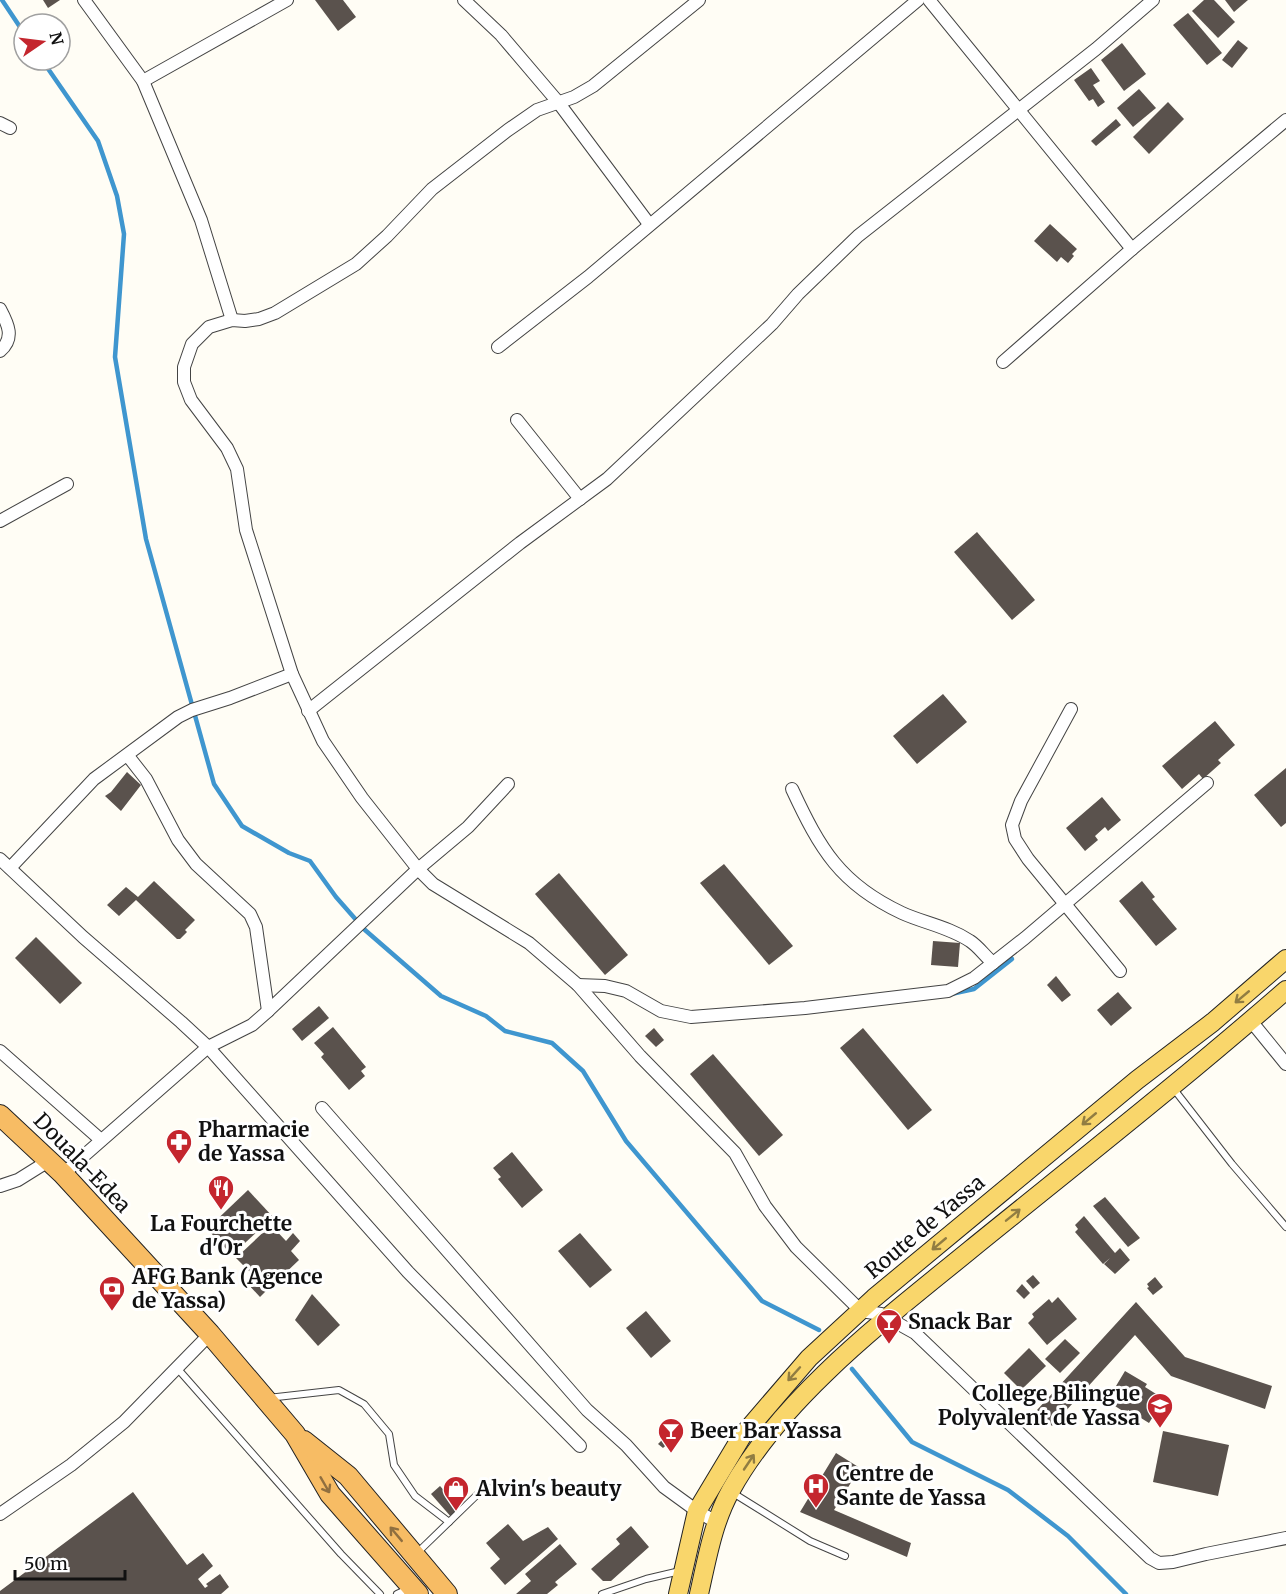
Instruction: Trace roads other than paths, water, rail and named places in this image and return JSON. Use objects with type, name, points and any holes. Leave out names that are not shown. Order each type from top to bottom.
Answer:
[{"type":"highway","name":"Douala-Edea","points":[[0,1114],[56,1167],[210,1334],[295,1434],[330,1494],[409,1592]]},
{"type":"highway","name":"Douala-Edea","points":[[295,1434],[348,1476],[447,1594]]},
{"type":"main road","name":"Route de Yassa","points":[[678,1594],[697,1511],[742,1436],[809,1358],[861,1311],[1128,1087],[1182,1046],[1286,959]]},
{"type":"main road","points":[[699,1594],[716,1522],[730,1491],[751,1458],[799,1401],[834,1365],[888,1317],[1196,1067],[1286,990]]},
{"type":"main road","points":[[1182,1046],[1196,1067]]},
{"type":"street","points":[[84,0],[142,81],[201,220],[232,320]]},
{"type":"street","points":[[142,81],[287,0]]},
{"type":"street","points":[[464,0],[501,34],[558,102],[649,224]]},
{"type":"street","points":[[699,0],[593,86],[574,97],[537,110],[432,189],[357,264],[275,313],[245,321],[232,320],[209,327],[192,344],[184,367],[184,382],[191,400],[227,448],[237,469],[246,530],[292,674],[323,741],[362,798],[418,868],[433,884],[529,943],[578,985],[639,1056],[735,1153],[765,1206],[796,1247],[861,1311],[872,1311],[888,1317],[915,1333],[1150,1558],[1159,1563],[1286,1538]]},
{"type":"street","points":[[498,347],[588,277],[918,0]]},
{"type":"street","points":[[929,0],[1132,249]]},
{"type":"street","points":[[308,711],[519,543],[607,479],[772,324],[798,294],[858,236],[1096,49],[1153,0]]},
{"type":"street","points":[[1003,362],[1132,249],[1286,120]]},
{"type":"street","points":[[0,309],[7,321],[10,334],[4,348],[0,351]]},
{"type":"street","points":[[517,420],[580,499]]},
{"type":"street","points":[[0,521],[67,484]]},
{"type":"street","points":[[10,868],[94,779],[178,717],[292,674]]},
{"type":"street","points":[[1071,709],[1021,801],[1012,825],[1014,839],[1120,971]]},
{"type":"street","points":[[128,756],[146,779],[178,840],[196,864],[250,914],[256,927],[268,1011]]},
{"type":"street","points":[[578,985],[605,986],[626,991],[661,1011],[691,1017],[805,1008],[948,991],[974,978],[993,963],[1207,783]]},
{"type":"street","points":[[0,1186],[56,1167],[101,1140],[208,1047],[252,1025],[418,868],[468,826],[508,784]]},
{"type":"street","points":[[792,789],[811,830],[846,878],[867,894],[903,913],[950,930],[971,942],[993,963]]},
{"type":"street","points":[[0,859],[82,938],[208,1047],[408,1272],[580,1446]]},
{"type":"street","points":[[1251,1021],[1286,1064]]},
{"type":"street","points":[[0,1051],[101,1140]]},
{"type":"street","points":[[322,1108],[587,1410],[626,1445],[664,1486],[716,1522]]},
{"type":"street","points":[[0,1514],[71,1465],[124,1422],[210,1334]]},
{"type":"lane","points":[[1172,1086],[1232,1164],[1286,1227]]},
{"type":"lane","points":[[177,1368],[341,1554],[380,1594]]},
{"type":"lane","points":[[264,1398],[339,1390],[363,1404],[389,1434],[394,1465],[415,1496],[449,1522]]},
{"type":"lane","points":[[414,1556],[482,1490],[488,1488],[509,1493]]},
{"type":"lane","points":[[730,1491],[810,1540],[845,1556]]},
{"type":"lane","points":[[602,1594],[646,1579],[683,1570]]},
{"type":"waterway","points":[[2,0],[12,15]]},
{"type":"waterway","points":[[50,72],[98,141],[117,196],[124,234],[115,357],[146,539],[214,784],[242,826],[289,853],[310,861],[336,897],[365,930],[441,996],[486,1016],[505,1031],[552,1043],[583,1071],[626,1141],[762,1301],[819,1330]]},
{"type":"waterway","points":[[951,994],[974,989],[1012,959]]},
{"type":"waterway","points":[[852,1369],[912,1442],[1008,1490],[1068,1536],[1126,1594]]},
{"type":"place","name":"Pharmacie de Yassa","points":[[179,1165]]},
{"type":"place","name":"La Fourchette d'Or","points":[[221,1211]]},
{"type":"place","name":"AFG Bank (Agence de Yassa)","points":[[112,1312]]},
{"type":"place","name":"Snack Bar","points":[[889,1345]]},
{"type":"place","name":"College Bilingue Polyvalent de Yassa","points":[[1160,1429]]},
{"type":"place","name":"Beer Bar Yassa","points":[[671,1454]]},
{"type":"place","name":"Centre de Sante de Yassa","points":[[816,1509]]},
{"type":"place","name":"Alvin's beauty","points":[[456,1512]]}]
